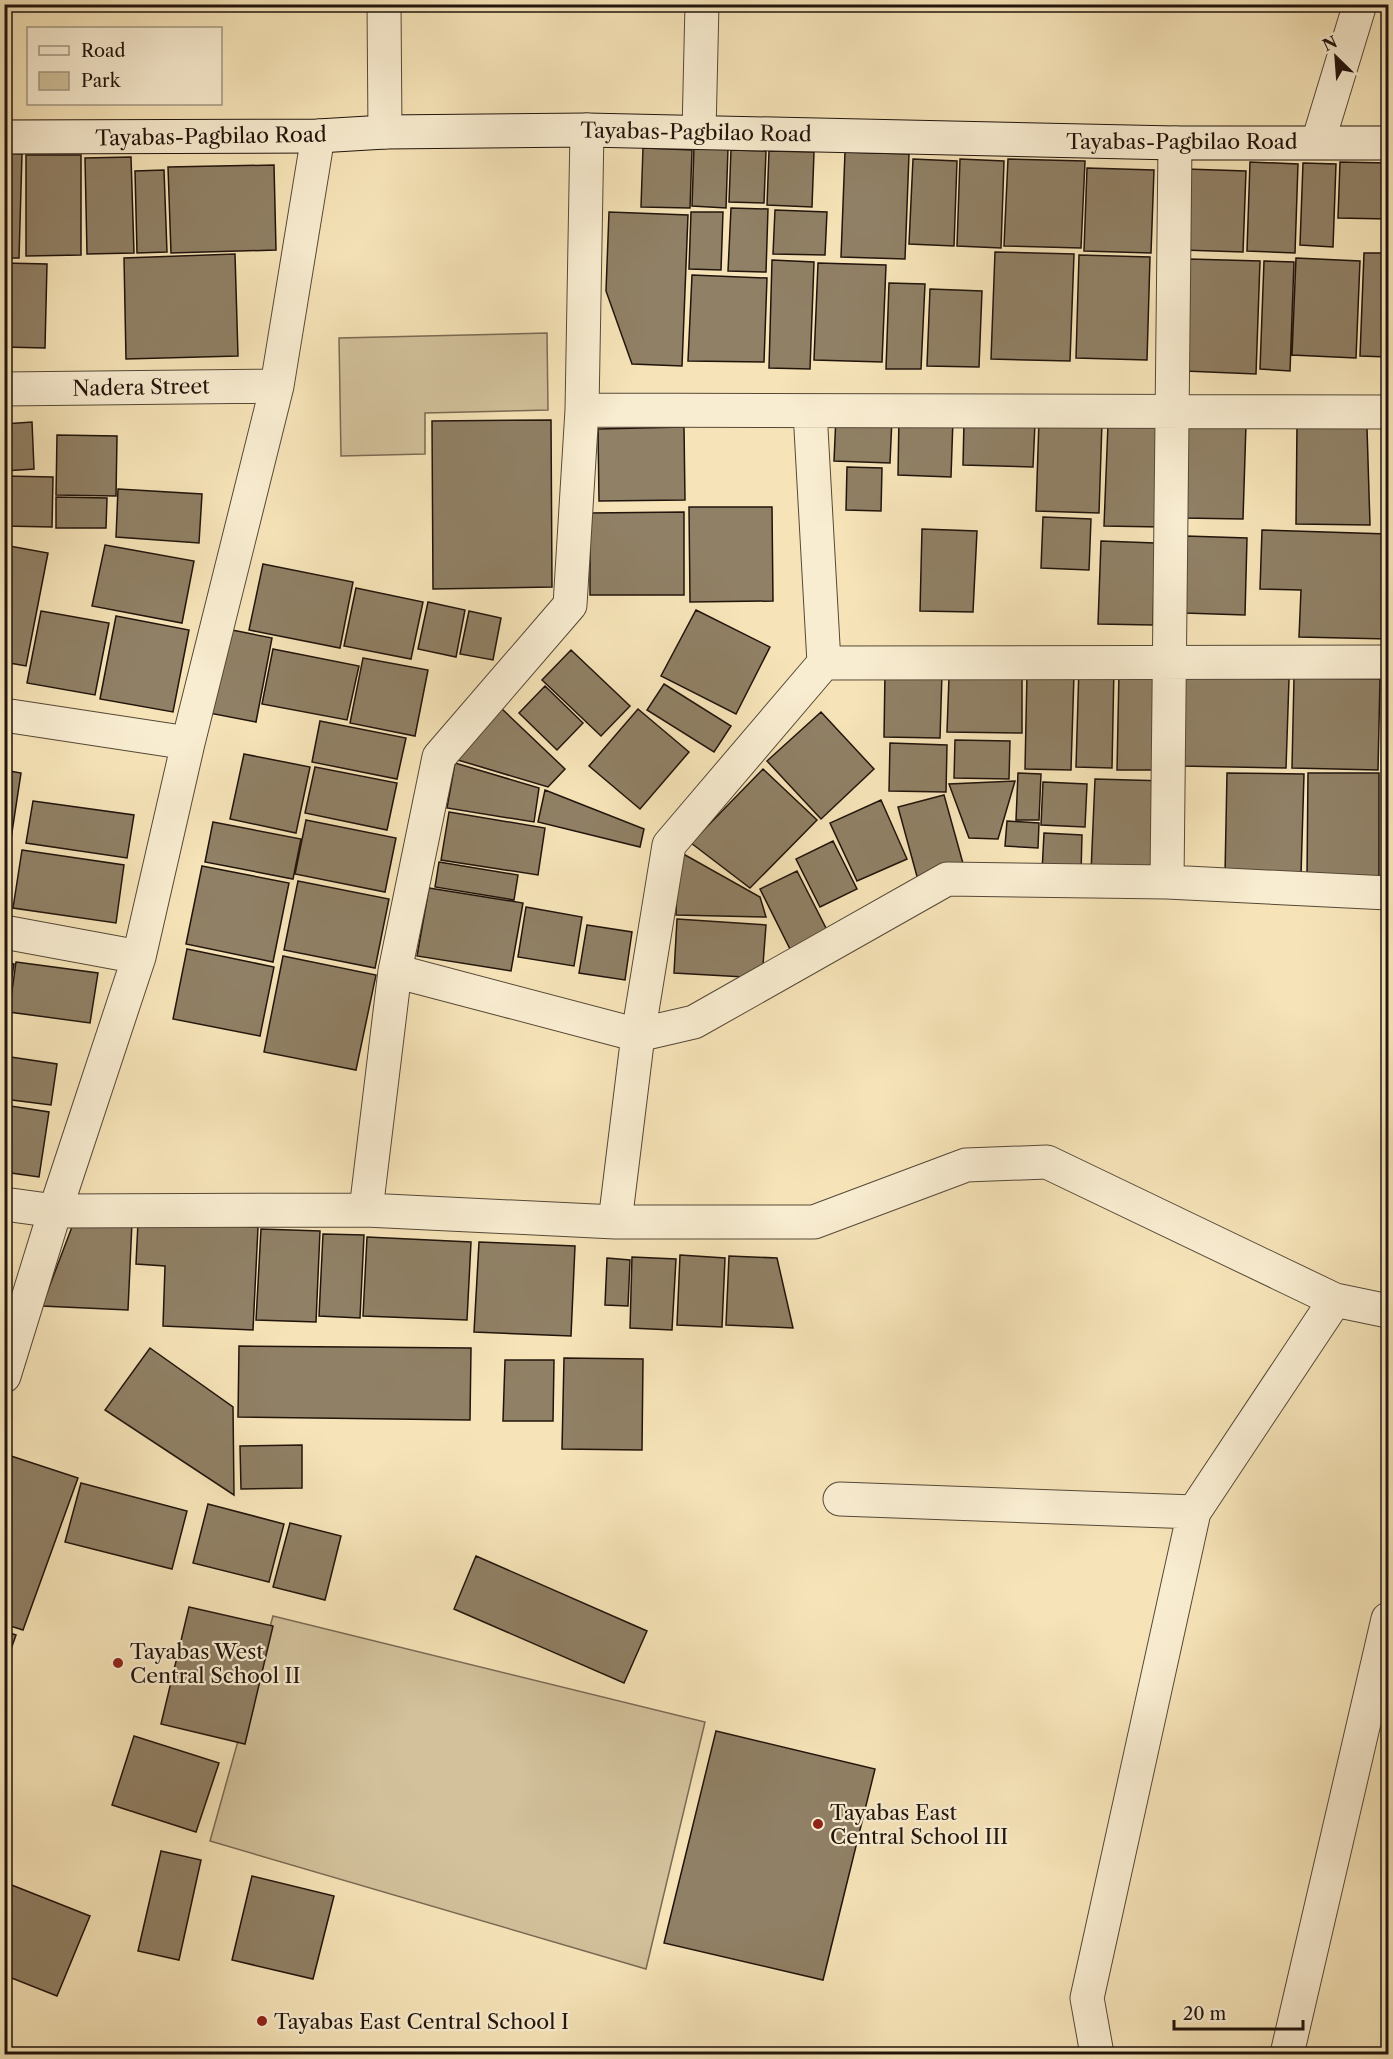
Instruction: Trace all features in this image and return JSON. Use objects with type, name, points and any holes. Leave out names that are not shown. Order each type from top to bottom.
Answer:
[{"type":"street","points":[[384,4],[385,132]]},
{"type":"street","points":[[699,132],[702,4]]},
{"type":"street","points":[[1318,142],[1360,4]]},
{"type":"street","points":[[366,1210],[395,971],[439,757],[570,605],[582,410],[587,130]]},
{"type":"street","name":"Tayabas-Pagbilao Road","points":[[4,137],[587,130],[1175,143],[1389,143]]},
{"type":"street","points":[[4,1376],[55,1211],[139,957],[188,743],[277,386],[318,135]]},
{"type":"street","points":[[1167,882],[1175,143]]},
{"type":"street","name":"Nadera Street","points":[[4,389],[277,386]]},
{"type":"street","points":[[582,410],[1389,412]]},
{"type":"street","points":[[615,1222],[638,1035],[669,845],[824,663],[810,411]]},
{"type":"street","points":[[824,663],[1389,662]]},
{"type":"street","points":[[4,716],[188,743]]},
{"type":"street","points":[[395,971],[638,1035],[694,1022],[947,879],[1167,882],[1389,893]]},
{"type":"street","points":[[4,932],[139,957]]},
{"type":"street","points":[[4,1204],[55,1211],[366,1210],[615,1222],[814,1222],[966,1165],[1047,1162],[1335,1300],[1389,1311]]},
{"type":"street","points":[[1097,2055],[1087,1998],[1194,1512],[1335,1300]]},
{"type":"street","points":[[840,1499],[1194,1512]]},
{"type":"street","points":[[1287,2055],[1389,1619]]},
{"type":"green space","points":[[547,333],[548,410],[425,413],[425,454],[341,456],[339,338]]},
{"type":"green space","points":[[273,1616],[705,1722],[646,1969],[210,1841]]},
{"type":"building","points":[[694,147],[728,148],[726,208],[692,206]]},
{"type":"building","points":[[643,148],[692,150],[690,208],[641,207]]},
{"type":"building","points":[[731,150],[766,151],[764,203],[729,202]]},
{"type":"building","points":[[769,151],[814,152],[812,207],[767,205]]},
{"type":"building","points":[[845,152],[909,154],[905,259],[841,257]]},
{"type":"building","points":[[4,153],[22,154],[19,258],[4,258]]},
{"type":"building","points":[[26,155],[81,155],[81,255],[26,256]]},
{"type":"building","points":[[131,157],[134,253],[87,254],[85,158]]},
{"type":"building","points":[[913,159],[957,161],[954,246],[909,244]]},
{"type":"building","points":[[960,159],[1004,161],[1001,248],[957,246]]},
{"type":"building","points":[[1008,159],[1085,161],[1081,248],[1004,246]]},
{"type":"building","points":[[1250,162],[1298,164],[1295,253],[1247,251]]},
{"type":"building","points":[[1340,162],[1388,163],[1388,219],[1338,218]]},
{"type":"building","points":[[1303,163],[1336,164],[1333,247],[1300,245]]},
{"type":"building","points":[[274,165],[276,250],[171,253],[168,167]]},
{"type":"building","points":[[1087,168],[1154,170],[1151,253],[1084,251]]},
{"type":"building","points":[[1186,169],[1246,171],[1243,252],[1183,250]]},
{"type":"building","points":[[164,170],[167,252],[137,253],[135,171]]},
{"type":"building","points":[[731,208],[768,209],[766,272],[728,271]]},
{"type":"building","points":[[775,210],[827,212],[825,255],[773,254]]},
{"type":"building","points":[[609,212],[688,215],[682,366],[632,364],[606,291]]},
{"type":"building","points":[[691,212],[723,212],[721,270],[689,269]]},
{"type":"building","points":[[995,252],[1074,254],[1070,361],[991,359]]},
{"type":"building","points":[[1364,253],[1388,253],[1388,357],[1360,356]]},
{"type":"building","points":[[235,254],[238,356],[126,359],[124,258]]},
{"type":"building","points":[[1079,255],[1150,257],[1147,360],[1076,358]]},
{"type":"building","points":[[1296,258],[1360,261],[1356,358],[1292,355]]},
{"type":"building","points":[[1189,259],[1260,261],[1256,374],[1185,371]]},
{"type":"building","points":[[772,260],[814,262],[810,369],[769,368]]},
{"type":"building","points":[[1264,261],[1294,262],[1290,371],[1260,369]]},
{"type":"building","points":[[4,263],[47,264],[45,348],[4,347]]},
{"type":"building","points":[[818,263],[886,265],[882,362],[814,360]]},
{"type":"building","points":[[692,275],[767,278],[764,362],[688,361]]},
{"type":"building","points":[[889,283],[925,284],[921,369],[886,369]]},
{"type":"building","points":[[930,289],[982,291],[979,367],[927,366]]},
{"type":"building","points":[[836,416],[892,418],[890,463],[834,461]]},
{"type":"building","points":[[899,417],[953,419],[951,477],[898,475]]},
{"type":"building","points":[[551,420],[552,587],[433,589],[432,421]]},
{"type":"building","points":[[1039,420],[1102,422],[1099,513],[1036,511]]},
{"type":"building","points":[[964,421],[1035,423],[1033,467],[963,465]]},
{"type":"building","points":[[32,422],[34,469],[4,471],[4,424]]},
{"type":"building","points":[[1187,423],[1246,424],[1243,519],[1183,518]]},
{"type":"building","points":[[1108,424],[1166,425],[1162,527],[1104,526]]},
{"type":"building","points":[[1297,424],[1367,428],[1370,525],[1296,524]]},
{"type":"building","points":[[684,427],[685,500],[599,501],[598,429]]},
{"type":"building","points":[[57,435],[117,436],[116,496],[56,495]]},
{"type":"building","points":[[847,467],[882,468],[881,511],[846,510]]},
{"type":"building","points":[[4,476],[53,477],[52,527],[4,526]]},
{"type":"building","points":[[118,489],[202,494],[199,543],[116,537]]},
{"type":"building","points":[[56,497],[107,498],[106,528],[56,528]]},
{"type":"building","points":[[689,507],[772,507],[773,601],[690,602]]},
{"type":"building","points":[[684,512],[684,595],[590,595],[590,513]]},
{"type":"building","points":[[1043,517],[1091,519],[1089,570],[1041,568]]},
{"type":"building","points":[[922,529],[977,531],[973,612],[920,611]]},
{"type":"building","points":[[1262,530],[1388,534],[1388,639],[1299,637],[1301,590],[1260,589]]},
{"type":"building","points":[[1186,536],[1247,538],[1245,615],[1184,613]]},
{"type":"building","points":[[1101,541],[1155,543],[1153,625],[1098,624]]},
{"type":"building","points":[[4,545],[48,553],[26,666],[4,662]]},
{"type":"building","points":[[105,545],[194,561],[182,623],[92,606]]},
{"type":"building","points":[[263,564],[353,582],[340,648],[249,630]]},
{"type":"building","points":[[356,588],[423,602],[411,659],[344,646]]},
{"type":"building","points":[[428,602],[465,610],[456,657],[418,649]]},
{"type":"building","points":[[696,610],[770,647],[736,714],[661,676]]},
{"type":"building","points":[[41,611],[109,623],[95,695],[27,683]]},
{"type":"building","points":[[469,611],[501,618],[493,660],[460,654]]},
{"type":"building","points":[[116,616],[189,630],[173,712],[100,699]]},
{"type":"building","points":[[227,629],[272,638],[256,722],[209,713]]},
{"type":"building","points":[[273,649],[359,666],[347,720],[262,704]]},
{"type":"building","points":[[571,650],[630,706],[601,736],[542,680]]},
{"type":"building","points":[[363,658],[428,670],[415,736],[350,723]]},
{"type":"building","points":[[1079,666],[1114,666],[1112,768],[1076,767]]},
{"type":"building","points":[[885,672],[942,673],[940,738],[884,737]]},
{"type":"building","points":[[1119,672],[1158,673],[1156,770],[1117,770]]},
{"type":"building","points":[[1027,673],[1074,674],[1071,770],[1025,769]]},
{"type":"building","points":[[949,677],[1022,678],[1022,733],[947,732]]},
{"type":"building","points":[[1183,677],[1289,679],[1286,768],[1181,766]]},
{"type":"building","points":[[1386,677],[1388,677],[1388,762],[1384,762]]},
{"type":"building","points":[[1294,678],[1380,679],[1378,770],[1292,768]]},
{"type":"building","points":[[664,684],[731,726],[714,752],[647,710]]},
{"type":"building","points":[[545,686],[583,723],[557,750],[519,713]]},
{"type":"building","points":[[501,708],[565,769],[548,787],[458,760]]},
{"type":"building","points":[[638,709],[689,752],[640,809],[589,766]]},
{"type":"building","points":[[821,712],[874,769],[821,819],[767,761]]},
{"type":"building","points":[[320,721],[406,738],[397,779],[312,762]]},
{"type":"building","points":[[955,740],[1010,741],[1009,779],[954,778]]},
{"type":"building","points":[[890,743],[947,745],[946,792],[889,791]]},
{"type":"building","points":[[244,754],[310,767],[296,833],[230,819]]},
{"type":"building","points":[[455,763],[539,788],[534,822],[447,808]]},
{"type":"building","points":[[315,767],[397,783],[387,830],[305,813]]},
{"type":"building","points":[[763,769],[817,820],[750,888],[691,843]]},
{"type":"building","points":[[4,770],[21,773],[5,878],[4,878]]},
{"type":"building","points":[[1387,771],[1388,839],[1385,839]]},
{"type":"building","points":[[1018,773],[1041,774],[1039,820],[1016,820]]},
{"type":"building","points":[[1227,773],[1304,774],[1301,875],[1225,874]]},
{"type":"building","points":[[1308,773],[1379,773],[1379,878],[1307,878]]},
{"type":"building","points":[[1095,779],[1166,781],[1163,875],[1091,872]]},
{"type":"building","points":[[1015,781],[998,839],[969,838],[949,784]]},
{"type":"building","points":[[1043,782],[1087,784],[1085,827],[1041,825]]},
{"type":"building","points":[[545,790],[644,829],[640,847],[538,822]]},
{"type":"building","points":[[944,795],[964,867],[918,880],[898,807]]},
{"type":"building","points":[[881,800],[907,859],[857,881],[830,823]]},
{"type":"building","points":[[33,801],[134,815],[127,858],[26,843]]},
{"type":"building","points":[[449,812],[545,828],[538,875],[441,860]]},
{"type":"building","points":[[306,820],[396,838],[385,892],[295,874]]},
{"type":"building","points":[[1007,821],[1039,823],[1038,848],[1005,846]]},
{"type":"building","points":[[213,822],[301,839],[293,879],[205,862]]},
{"type":"building","points":[[1044,833],[1082,835],[1081,874],[1042,872]]},
{"type":"building","points":[[833,841],[857,889],[820,907],[796,859]]},
{"type":"building","points":[[22,850],[124,865],[116,923],[13,908]]},
{"type":"building","points":[[678,851],[760,897],[766,917],[676,915]]},
{"type":"building","points":[[439,862],[518,875],[514,900],[435,887]]},
{"type":"building","points":[[202,866],[289,883],[273,962],[186,944]]},
{"type":"building","points":[[797,871],[831,938],[794,957],[760,889]]},
{"type":"building","points":[[298,881],[389,899],[375,968],[284,950]]},
{"type":"building","points":[[429,888],[523,903],[511,971],[417,956]]},
{"type":"building","points":[[526,907],[582,917],[574,966],[518,957]]},
{"type":"building","points":[[677,919],[766,925],[762,978],[674,973]]},
{"type":"building","points":[[587,925],[632,932],[625,980],[579,973]]},
{"type":"building","points":[[187,949],[274,967],[260,1036],[173,1019]]},
{"type":"building","points":[[283,956],[376,975],[356,1070],[264,1052]]},
{"type":"building","points":[[16,962],[98,973],[90,1023],[9,1012]]},
{"type":"building","points":[[4,963],[14,964],[4,1025]]},
{"type":"building","points":[[4,1056],[57,1064],[51,1105],[4,1099]]},
{"type":"building","points":[[4,1105],[49,1112],[39,1177],[4,1172]]},
{"type":"building","points":[[75,1219],[132,1222],[128,1310],[42,1306]]},
{"type":"building","points":[[138,1222],[258,1227],[253,1330],[163,1326],[165,1266],[136,1264]]},
{"type":"building","points":[[261,1229],[320,1231],[316,1322],[256,1320]]},
{"type":"building","points":[[323,1234],[364,1235],[360,1318],[319,1316]]},
{"type":"building","points":[[367,1237],[471,1242],[467,1320],[363,1316]]},
{"type":"building","points":[[479,1242],[575,1246],[571,1336],[474,1332]]},
{"type":"building","points":[[680,1255],[725,1258],[722,1327],[677,1325]]},
{"type":"building","points":[[729,1256],[777,1258],[793,1328],[726,1325]]},
{"type":"building","points":[[632,1257],[676,1259],[672,1330],[630,1328]]},
{"type":"building","points":[[607,1258],[630,1260],[628,1306],[605,1305]]},
{"type":"building","points":[[239,1346],[471,1348],[470,1420],[238,1417]]},
{"type":"building","points":[[150,1348],[233,1407],[234,1495],[105,1410]]},
{"type":"building","points":[[564,1358],[643,1359],[642,1450],[562,1449]]},
{"type":"building","points":[[505,1360],[554,1360],[553,1421],[503,1421]]},
{"type":"building","points":[[302,1445],[302,1488],[241,1489],[240,1446]]},
{"type":"building","points":[[8,1455],[78,1478],[23,1630],[4,1624],[4,1466]]},
{"type":"building","points":[[81,1483],[187,1511],[172,1569],[65,1542]]},
{"type":"building","points":[[208,1504],[284,1524],[269,1582],[193,1563]]},
{"type":"building","points":[[290,1523],[341,1536],[325,1600],[273,1587]]},
{"type":"building","points":[[476,1556],[647,1631],[624,1683],[454,1609]]},
{"type":"building","points":[[189,1607],[273,1626],[245,1744],[161,1724]]},
{"type":"building","points":[[4,1631],[16,1635],[4,1669]]},
{"type":"building","points":[[716,1731],[875,1769],[823,1980],[664,1943]]},
{"type":"building","points":[[134,1736],[219,1763],[196,1832],[112,1805]]},
{"type":"building","points":[[161,1851],[201,1860],[179,1960],[138,1951]]},
{"type":"building","points":[[252,1876],[334,1896],[313,1979],[232,1960]]},
{"type":"building","points":[[4,1882],[90,1916],[57,1996],[4,1975]]},
{"type":"place","name":"Tayabas West Central School II","points":[[118,1663]]},
{"type":"place","name":"Tayabas East Central School III","points":[[818,1824]]},
{"type":"place","name":"Tayabas East Central School I","points":[[262,2021]]}]
